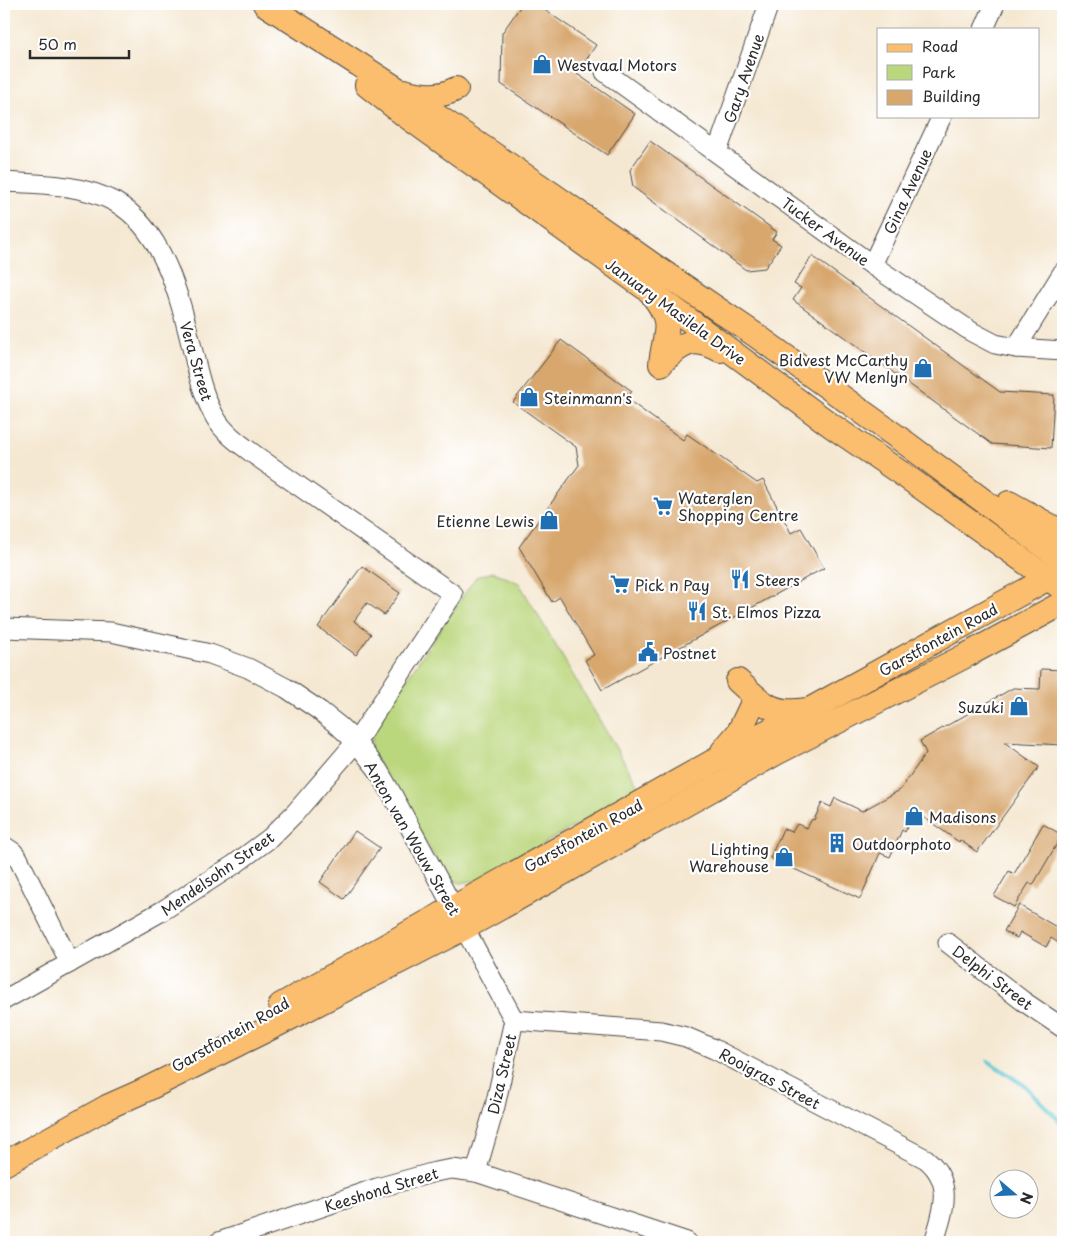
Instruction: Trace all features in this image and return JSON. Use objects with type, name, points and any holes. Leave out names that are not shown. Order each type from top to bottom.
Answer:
[{"type":"main road","name":"January Masilela Drive","points":[[265,4],[329,44],[553,194],[748,330],[1063,560]]},
{"type":"main road","name":"January Masilela Drive","points":[[295,24],[405,115],[651,292],[832,426],[1058,580]]},
{"type":"main road","points":[[397,89],[428,96],[439,95],[456,89]]},
{"type":"main road","points":[[405,115],[444,121],[451,139],[461,155]]},
{"type":"main road","points":[[657,268],[682,297],[690,322]]},
{"type":"main road","points":[[651,292],[663,308],[667,320],[663,362],[683,344],[699,342],[713,346],[754,368]]},
{"type":"main road","points":[[748,330],[746,340],[748,345],[818,398],[825,408],[832,426]]},
{"type":"main road","points":[[978,497],[1007,502],[1063,533]]},
{"type":"main road","name":"Garstfontein Road","points":[[4,1164],[107,1107],[276,1025],[459,918],[760,735],[1058,580]]},
{"type":"main road","name":"Garstfontein Road","points":[[459,918],[670,814],[776,753],[959,660],[1063,603]]},
{"type":"main road","points":[[738,681],[765,704],[780,711],[791,713],[811,709]]},
{"type":"main road","points":[[712,763],[739,732],[751,707]]},
{"type":"street","name":"Gary Avenue","points":[[717,152],[768,4]]},
{"type":"street","points":[[984,28],[995,4]]},
{"type":"street","name":"Tucker Avenue","points":[[604,72],[872,265],[972,332],[995,344],[1016,348],[1063,351]]},
{"type":"street","name":"Gina Avenue","points":[[872,265],[941,118]]},
{"type":"street","name":"Vera Street","points":[[4,182],[73,188],[114,201],[130,211],[154,242],[170,273],[180,302],[205,394],[215,418],[224,429],[259,458],[453,594]]},
{"type":"street","points":[[1016,348],[1063,272]]},
{"type":"street","name":"Mendelsohn Street","points":[[4,1000],[162,911],[260,846],[295,813],[356,742],[453,594]]},
{"type":"street","name":"Anton van Wouw Street","points":[[4,628],[111,632],[220,657],[259,673],[286,688],[332,719],[356,742],[378,770],[459,918]]},
{"type":"street","points":[[4,846],[18,858],[70,963]]},
{"type":"street","name":"Diza Street","points":[[459,918],[514,1020],[497,1097],[476,1172]]},
{"type":"street","name":"Delphi Street","points":[[948,943],[1023,1001],[1063,1028]]},
{"type":"street","name":"Rooigras Street","points":[[514,1020],[651,1030],[686,1037],[723,1054],[926,1159],[934,1166],[938,1173],[945,1198],[943,1213],[934,1242]]},
{"type":"street","name":"Keeshond Street","points":[[219,1242],[377,1188],[452,1169],[476,1172],[687,1242]]},
{"type":"green space","points":[[493,572],[519,583],[640,789],[479,880],[461,883],[448,879],[371,751],[372,730],[476,577]]},
{"type":"building","name":"Westvaal Motors","points":[[522,4],[536,4],[596,45],[577,74],[635,114],[607,155],[501,84],[502,33]]},
{"type":"building","points":[[650,141],[777,232],[772,239],[781,245],[765,268],[746,270],[633,187],[630,170]]},
{"type":"building","points":[[812,256],[1000,392],[1054,395],[1051,448],[992,444],[793,300],[801,288],[794,284]]},
{"type":"building","name":"Waterglen Shopping Centre","points":[[561,340],[632,391],[627,399],[683,440],[687,434],[757,483],[763,480],[791,533],[801,528],[824,568],[602,690],[585,660],[594,655],[560,597],[552,602],[519,547],[579,465],[576,447],[513,402]]},
{"type":"building","points":[[362,566],[400,593],[384,615],[367,603],[354,621],[371,634],[356,655],[318,627]]},
{"type":"building","points":[[1041,669],[1063,670],[1063,745],[1004,742],[1039,767],[977,852],[960,840],[959,842],[915,811],[905,832],[902,830],[890,857],[880,853],[860,899],[770,858],[783,829],[792,832],[797,824],[807,828],[812,819],[814,820],[822,803],[831,807],[835,798],[862,811],[900,790],[926,753],[920,741],[1013,688],[1040,689]]},
{"type":"building","points":[[1043,824],[1062,835],[1033,885],[1029,883],[1014,907],[994,896],[1009,871],[1014,874]]},
{"type":"building","points":[[355,831],[380,848],[344,899],[320,882]]},
{"type":"building","points":[[1019,905],[1063,931],[1063,946],[1051,938],[1046,947],[1020,932],[1017,938],[1004,931]]},
{"type":"waterway","points":[[988,1061],[1025,1086],[1063,1124]]},
{"type":"place","name":"Westvaal Motors","points":[[542,64]]},
{"type":"place","name":"Bidvest McCarthy VW Menlyn","points":[[923,368]]},
{"type":"place","name":"Steinmann's","points":[[529,397]]},
{"type":"place","name":"Waterglen Shopping Centre","points":[[663,506]]},
{"type":"place","name":"Etienne Lewis","points":[[549,520]]},
{"type":"place","name":"Steers","points":[[740,579]]},
{"type":"place","name":"Pick n Pay","points":[[620,584]]},
{"type":"place","name":"St. Elmos Pizza","points":[[697,611]]},
{"type":"place","name":"Postnet","points":[[648,652]]},
{"type":"place","name":"Suzuki","points":[[1019,706]]},
{"type":"place","name":"Madisons","points":[[914,816]]},
{"type":"place","name":"Outdoorphoto","points":[[837,843]]},
{"type":"place","name":"Lighting Warehouse","points":[[784,857]]}]
